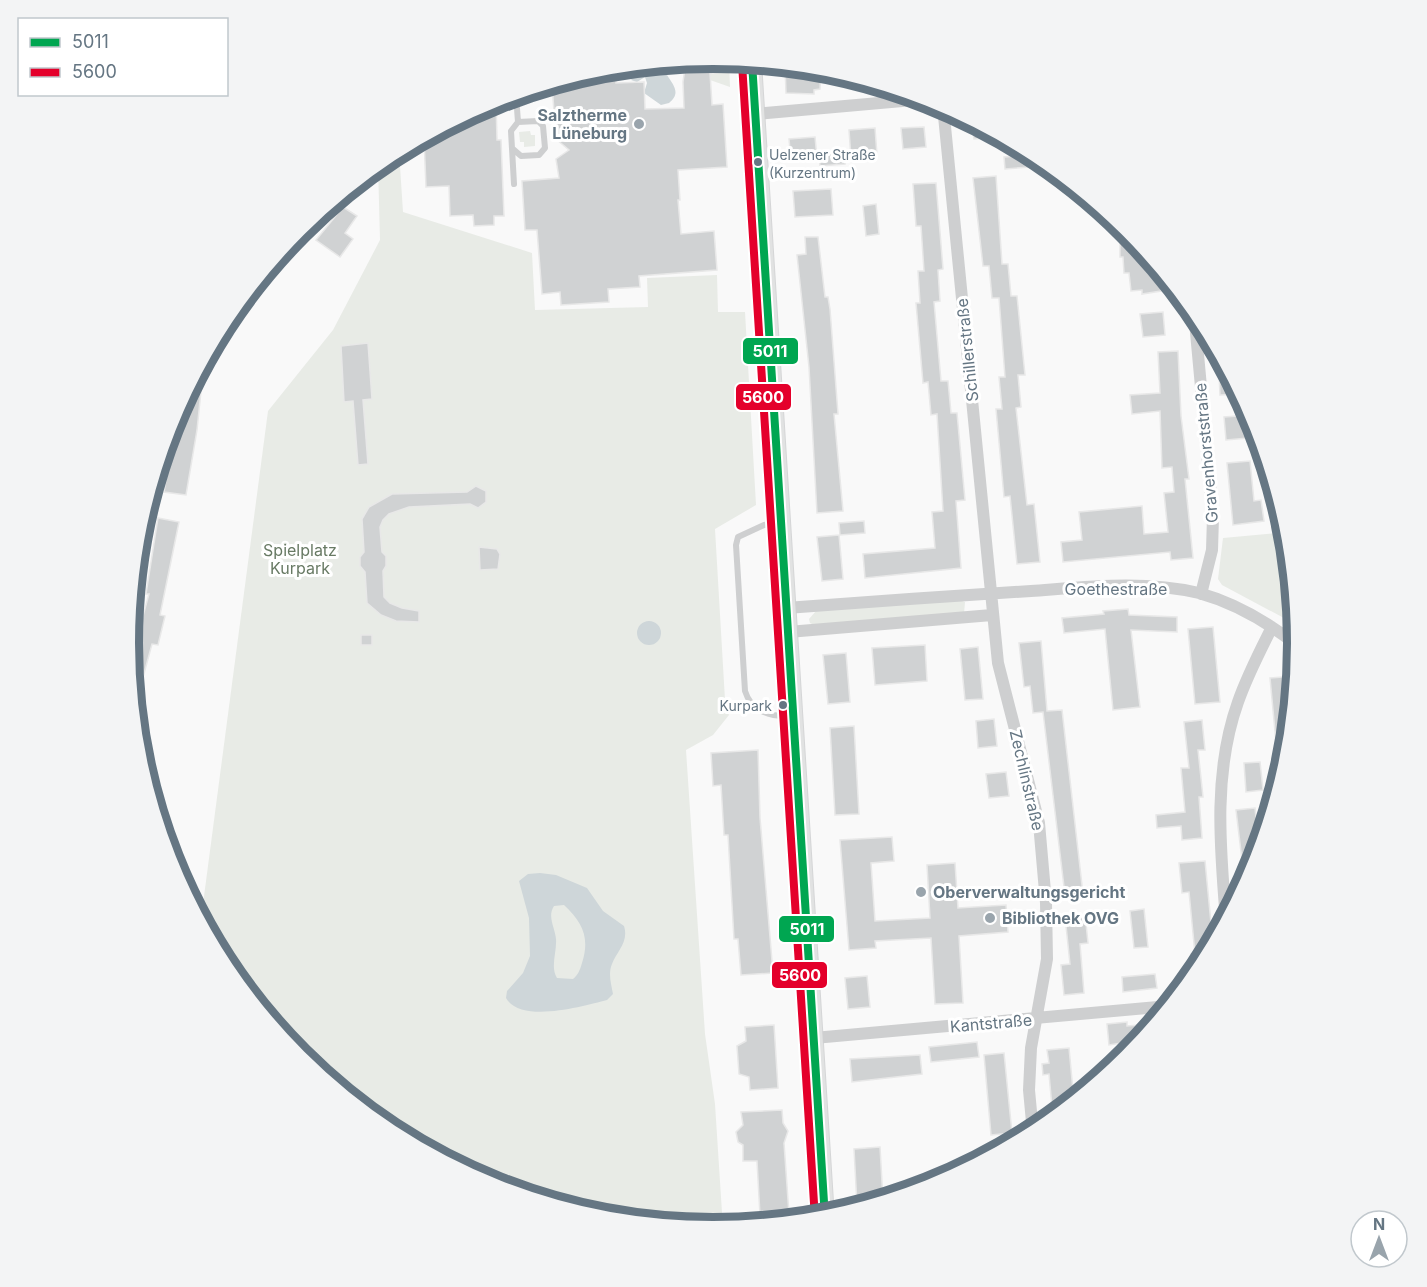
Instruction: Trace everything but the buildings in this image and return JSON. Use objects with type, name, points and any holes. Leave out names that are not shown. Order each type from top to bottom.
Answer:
[{"type":"street","points":[[753,70],[761,114],[781,522],[824,1207]]},
{"type":"street","points":[[761,114],[903,101]]},
{"type":"street","name":"Schillerstraße","points":[[944,118],[991,593]]},
{"type":"street","name":"Gravenhorststraße","points":[[1196,332],[1213,517],[1212,550],[1201,594]]},
{"type":"street","name":"Goethestraße","points":[[786,608],[991,593],[1132,586],[1159,587],[1201,594],[1236,608],[1272,627],[1288,639]]},
{"type":"street","points":[[788,632],[992,615],[991,593]]},
{"type":"street","name":"Zechlinstraße","points":[[992,615],[1000,675],[1039,823],[1047,959],[1030,1069],[1032,1121]]},
{"type":"street","points":[[1225,906],[1220,849],[1223,761],[1237,703],[1272,627]]},
{"type":"street","name":"Kantstraße","points":[[813,1038],[1157,1007]]},
{"type":"lane","points":[[514,184],[511,131],[518,122],[517,104]]},
{"type":"lane","points":[[513,149],[521,156],[539,155],[545,148],[543,126],[538,121],[518,122]]},
{"type":"lane","points":[[781,522],[764,525],[738,537],[736,545],[740,621],[748,701],[754,708],[777,717],[793,716]]},
{"type":"green space","points":[[716,69],[729,69],[730,87],[710,80],[709,73],[716,72]]},
{"type":"green space","points":[[530,131],[531,135],[535,135],[535,146],[524,147],[524,142],[520,142],[519,132]]},
{"type":"green space","name":"Kurpark","points":[[400,162],[403,212],[532,253],[535,310],[648,307],[647,278],[717,275],[718,312],[745,312],[756,505],[715,529],[725,700],[729,715],[713,735],[686,750],[705,1034],[715,1104],[722,1218],[676,1217],[639,1213],[565,1198],[529,1188],[494,1174],[426,1141],[364,1099],[307,1050],[258,993],[236,963],[203,907],[268,411],[333,330],[380,240],[378,177]]},
{"type":"green space","points":[[1277,533],[1287,620],[1222,585],[1218,579],[1223,538]]},
{"type":"green space","points":[[959,600],[965,602],[964,614],[816,626],[810,623],[809,619],[816,611]]},
{"type":"shaded area","points":[[668,71],[667,75],[674,86],[675,96],[669,103],[661,105],[644,93],[647,83],[645,77],[637,82],[631,80],[635,75]]},
{"type":"shaded area","points":[[649,621],[654,622],[660,628],[660,638],[654,644],[649,645],[644,644],[638,638],[637,633],[638,628],[644,622]]},
{"type":"shaded area","points":[[528,874],[556,875],[587,888],[603,911],[624,926],[624,942],[610,971],[613,994],[607,1000],[569,1009],[538,1012],[514,1006],[506,998],[507,991],[523,973],[530,956],[529,918],[519,881]],"holes":[[[564,905],[576,918],[585,938],[580,970],[573,979],[557,978],[554,969],[556,939],[551,918],[552,910],[554,906]]]},
{"type":"transit line","name":"5600","points":[[742,70],[814,1209]]},
{"type":"transit line","name":"5011","points":[[753,70],[824,1207]]},
{"type":"place","name":"Salztherme Lüneburg","points":[[639,124]]},
{"type":"place","name":"Uelzener Straße (Kurzentrum)","points":[[758,162]]},
{"type":"place","name":"Kurpark","points":[[783,705]]},
{"type":"place","name":"Oberverwaltungsgericht","points":[[921,892]]},
{"type":"place","name":"Bibliothek OVG","points":[[990,918]]},
{"type":"park label","name":"Spielplatz Kurpark","points":[[300,559]]}]
